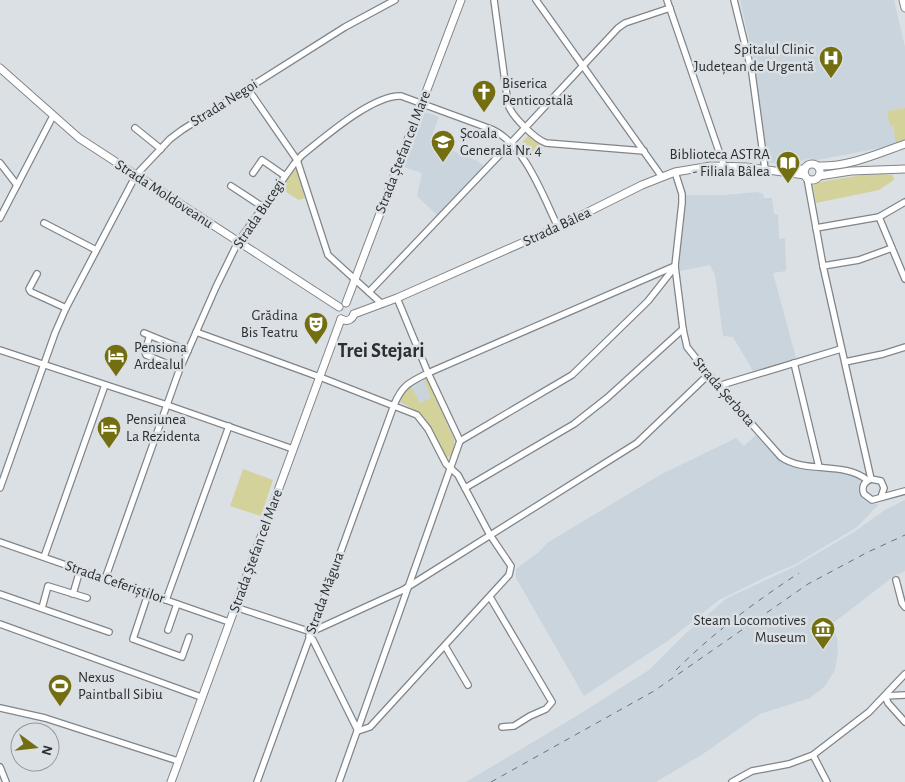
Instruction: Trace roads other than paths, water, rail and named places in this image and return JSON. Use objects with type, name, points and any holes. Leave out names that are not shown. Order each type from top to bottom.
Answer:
[{"type":"main road","name":"Strada Ștefan cel Mare","points":[[346,304],[461,0]]},
{"type":"main road","points":[[903,0],[905,8]]},
{"type":"main road","name":"Strada Moldoveanu","points":[[0,68],[79,138],[339,307]]},
{"type":"main road","points":[[905,144],[834,166],[811,164],[808,178],[851,171],[905,169]]},
{"type":"main road","name":"Strada Bâlea","points":[[354,314],[397,298],[558,227],[675,172],[700,166],[724,166],[765,169],[808,178]]},
{"type":"main road","points":[[818,166],[819,176]]},
{"type":"main road","points":[[346,304],[353,307],[354,314],[348,320],[341,319],[337,314],[339,307],[346,304]]},
{"type":"main road","name":"Strada Ștefan cel Mare","points":[[170,782],[341,319]]},
{"type":"street","name":"Strada Negoi","points":[[0,488],[57,327],[136,175],[176,134],[345,27],[395,0]]},
{"type":"street","points":[[494,0],[508,104],[513,115],[538,139],[546,143],[644,151]]},
{"type":"street","points":[[536,0],[662,177]]},
{"type":"street","points":[[734,0],[752,72],[765,169]]},
{"type":"street","points":[[669,1],[724,166]]},
{"type":"street","points":[[369,292],[622,25],[670,8]]},
{"type":"street","points":[[248,89],[297,160],[328,255],[382,304]]},
{"type":"street","name":"Strada Bucegi","points":[[105,579],[180,368],[196,332],[238,242],[297,160],[364,109],[382,100],[401,96],[495,131],[523,157],[558,227]]},
{"type":"street","points":[[0,218],[53,116]]},
{"type":"street","points":[[135,128],[161,149]]},
{"type":"street","points":[[253,173],[262,160],[285,176]]},
{"type":"street","points":[[0,163],[17,184]]},
{"type":"street","name":"Strada Șerbota","points":[[675,172],[682,194],[675,266],[683,329],[690,352],[781,457],[791,462],[854,473],[869,479]]},
{"type":"street","points":[[808,178],[823,266],[869,479],[863,487],[863,492],[865,496],[872,500],[877,500],[902,491]]},
{"type":"street","points":[[231,186],[264,207]]},
{"type":"street","points":[[816,228],[879,217],[905,202]]},
{"type":"street","points":[[879,217],[905,279]]},
{"type":"street","points":[[44,223],[96,250]]},
{"type":"street","points":[[823,266],[859,260],[892,248]]},
{"type":"street","points":[[460,441],[572,375],[648,301],[675,266]]},
{"type":"street","name":"Strada Măgura","points":[[257,782],[400,391],[405,386],[428,373],[675,266]]},
{"type":"street","points":[[37,274],[29,289],[31,292],[66,308]]},
{"type":"street","points":[[339,782],[452,469],[460,441],[428,373],[397,298]]},
{"type":"street","points":[[465,488],[574,424],[608,398],[683,329]]},
{"type":"street","points":[[196,332],[412,412],[428,428],[443,459],[458,475],[490,535],[509,563],[511,569],[509,575],[490,597],[370,727],[358,731]]},
{"type":"street","points":[[144,333],[188,352]]},
{"type":"street","points":[[150,338],[146,354],[180,368]]},
{"type":"street","points":[[845,362],[884,354],[905,347]]},
{"type":"street","points":[[718,386],[841,349]]},
{"type":"street","points":[[0,350],[167,404],[293,449]]},
{"type":"street","points":[[794,363],[819,467]]},
{"type":"street","points":[[310,634],[396,594],[637,443],[708,375]]},
{"type":"street","points":[[44,557],[106,384]]},
{"type":"street","points":[[166,600],[229,426]]},
{"type":"street","points":[[869,479],[879,480],[884,485],[902,491]]},
{"type":"street","points":[[881,497],[884,485]]},
{"type":"street","name":"Strada Ceferiștilor","points":[[0,542],[229,622]]},
{"type":"street","points":[[73,594],[80,570]]},
{"type":"street","points":[[896,580],[902,603],[905,607]]},
{"type":"street","points":[[42,608],[48,586],[87,598]]},
{"type":"street","points":[[0,594],[109,632]]},
{"type":"street","points":[[148,594],[133,639],[182,657],[188,637]]},
{"type":"street","points":[[490,597],[552,702],[546,709],[514,726],[502,728]]},
{"type":"street","points":[[168,630],[178,604]]},
{"type":"street","points":[[235,606],[310,634],[358,731]]},
{"type":"street","points":[[0,624],[201,696]]},
{"type":"street","points":[[445,646],[468,685]]},
{"type":"street","points":[[732,782],[752,771],[789,764],[813,755],[869,712],[905,674]]},
{"type":"street","points":[[885,696],[905,695]]},
{"type":"street","points":[[885,696],[888,703],[905,722]]},
{"type":"street","points":[[0,708],[45,718],[178,761]]},
{"type":"street","points":[[813,755],[827,782]]},
{"type":"street","points":[[0,767],[4,782]]},
{"type":"waterway","points":[[901,585],[905,600]]},
{"type":"railway","points":[[491,782],[654,691],[808,584],[868,552],[905,535]]},
{"type":"railway","points":[[676,670],[735,618],[799,573]]},
{"type":"place","name":"Spitalul Clinic Județean de Urgentă","points":[[831,79]]},
{"type":"place","name":"Biserica Penticostală","points":[[484,113]]},
{"type":"place","name":"Școala Generală Nr. 4","points":[[443,163]]},
{"type":"place","name":"Biblioteca ASTRA - Filiala Bâlea","points":[[788,184]]},
{"type":"place","name":"Grădina Bis Teatru","points":[[316,345]]},
{"type":"place","name":"Pensiona Ardealul","points":[[116,377]]},
{"type":"place","name":"Pensiunea La Rezidenta","points":[[109,449]]},
{"type":"place","name":"Steam Locomotives Museum","points":[[823,650]]},
{"type":"place","name":"Nexus Paintball Sibiu","points":[[60,707]]},
{"type":"district","name":"Trei Stejari","points":[[381,351]]}]
